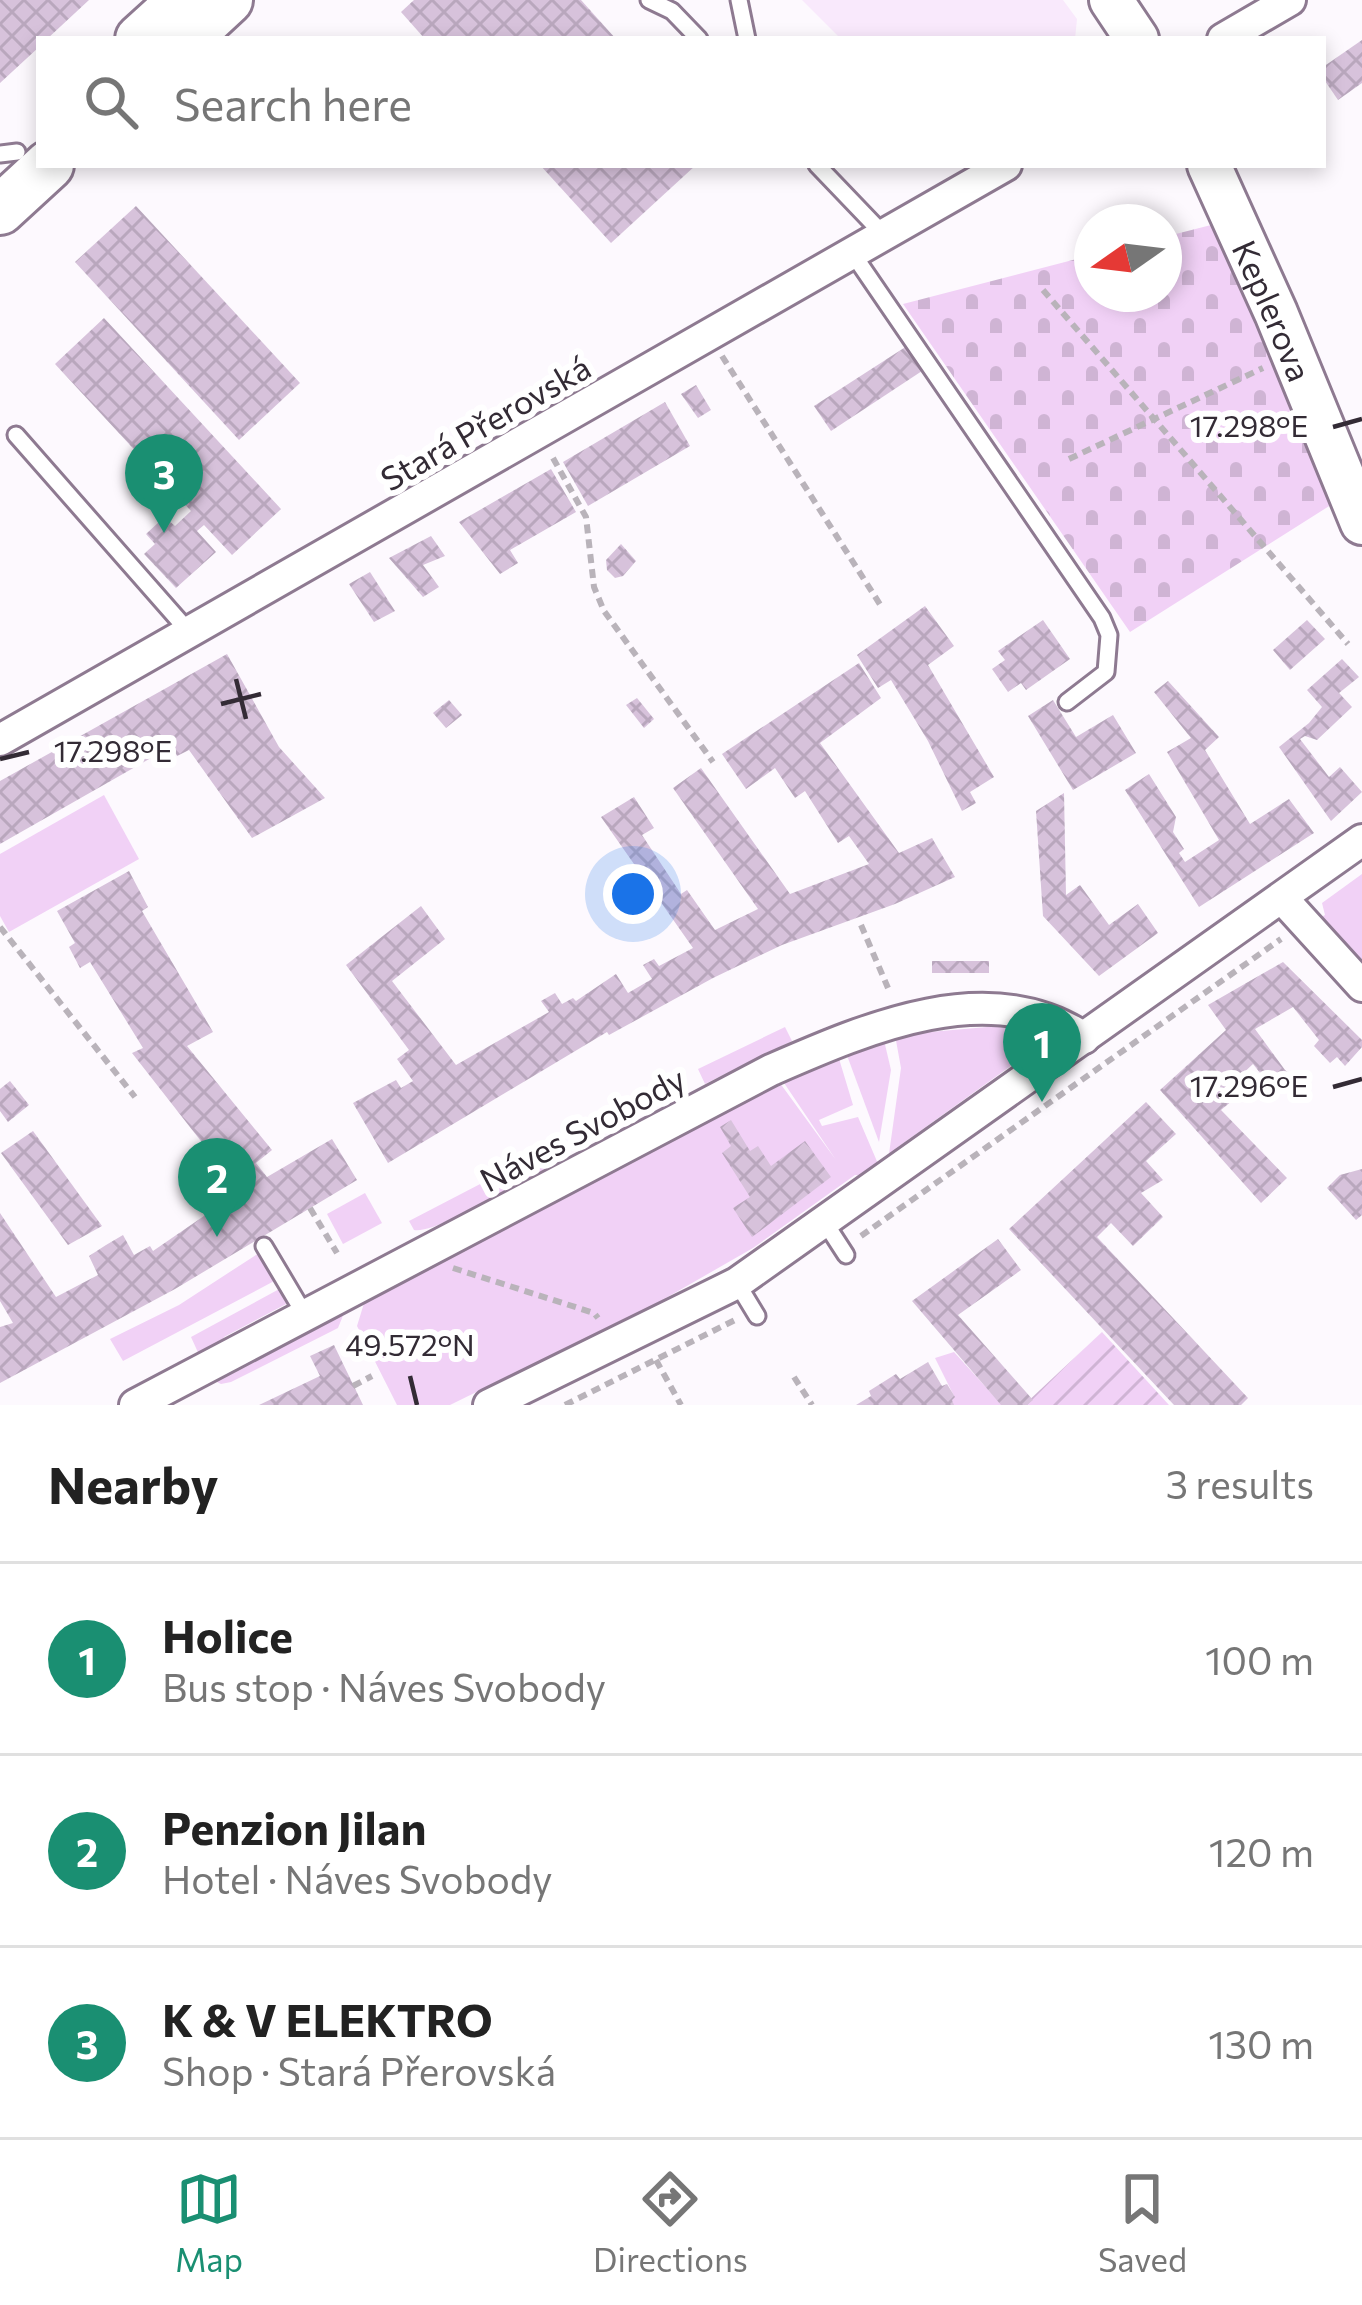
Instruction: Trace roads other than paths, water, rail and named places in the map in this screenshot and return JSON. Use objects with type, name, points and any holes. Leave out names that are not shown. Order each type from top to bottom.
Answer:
[{"type":"main road","points":[[143,36],[183,0]]},
{"type":"main road","points":[[189,36],[228,0]]},
{"type":"main road","points":[[1111,0],[1135,36]]},
{"type":"main road","points":[[0,210],[21,154]]},
{"type":"main road","name":"Keplerova","points":[[1210,168],[1362,523]]},
{"type":"street","points":[[1228,36],[1290,0]]},
{"type":"street","name":"Stará Přerovská","points":[[0,740],[1001,168]]},
{"type":"street","points":[[489,1405],[736,1282],[1362,840]]},
{"type":"street","points":[[1282,898],[1362,986]]},
{"type":"street","name":"Náves Svobody","points":[[135,1405],[771,1070],[837,1041],[910,1019],[996,1008],[1045,1016],[1084,1038]]},
{"type":"lane","points":[[649,0],[672,11],[696,36]]},
{"type":"lane","points":[[739,0],[746,36]]},
{"type":"lane","points":[[821,168],[884,236]]},
{"type":"lane","points":[[853,254],[1102,618],[1109,635],[1106,672],[1067,702]]},
{"type":"lane","points":[[16,435],[190,633]]},
{"type":"lane","points":[[824,1221],[846,1255]]},
{"type":"lane","points":[[264,1246],[305,1315]]},
{"type":"lane","points":[[736,1282],[757,1316]]},
{"type":"place","name":"K & V ELEKTRO","points":[[164,533]]},
{"type":"place","name":"Holice","points":[[1042,1102]]},
{"type":"place","name":"Penzion Jilan","points":[[217,1237]]}]
